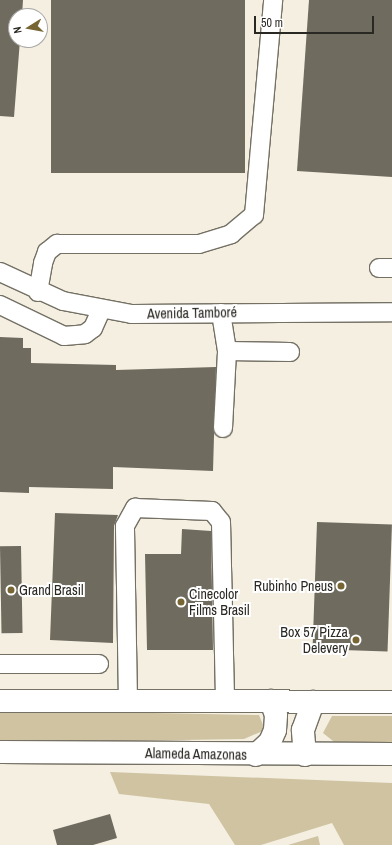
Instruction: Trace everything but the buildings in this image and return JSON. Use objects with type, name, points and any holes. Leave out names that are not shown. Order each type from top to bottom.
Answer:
[{"type":"main road","points":[[0,701],[392,702]]},
{"type":"main road","points":[[256,755],[270,742],[275,730],[276,715],[271,701]]},
{"type":"main road","points":[[305,755],[302,730],[314,702]]},
{"type":"main road","name":"Alameda Amazonas","points":[[0,752],[256,755],[392,754]]},
{"type":"street","points":[[38,292],[43,263],[47,252],[57,244],[199,244],[231,234],[254,215],[273,0]]},
{"type":"street","name":"Avenida Tamboré","points":[[0,272],[38,292],[101,310],[132,314],[392,312]]},
{"type":"street","points":[[0,305],[64,336],[85,334],[93,328],[101,310]]},
{"type":"street","points":[[221,313],[227,351],[223,428]]},
{"type":"street","points":[[227,351],[290,352]]},
{"type":"street","points":[[128,701],[125,526],[135,508],[212,511],[221,522],[225,701]]},
{"type":"street","points":[[0,664],[99,664]]},
{"type":"shaded area","points":[[0,710],[259,715],[265,730],[244,739],[0,743]]},
{"type":"shaded area","points":[[332,716],[392,716],[392,745],[338,745],[323,733]]},
{"type":"shaded area","points":[[110,772],[392,783],[392,845],[344,845],[332,823],[261,845],[235,845],[209,804],[119,794]]},
{"type":"shaded area","points":[[318,836],[320,845],[288,845]]},
{"type":"place","name":"Rubinho Pneus","points":[[341,586]]},
{"type":"place","name":"Grand Brasil","points":[[11,590]]},
{"type":"place","name":"Cinecolor Films Brasil","points":[[181,602]]},
{"type":"place","name":"Box 57 Pizza Delevery","points":[[356,640]]}]
